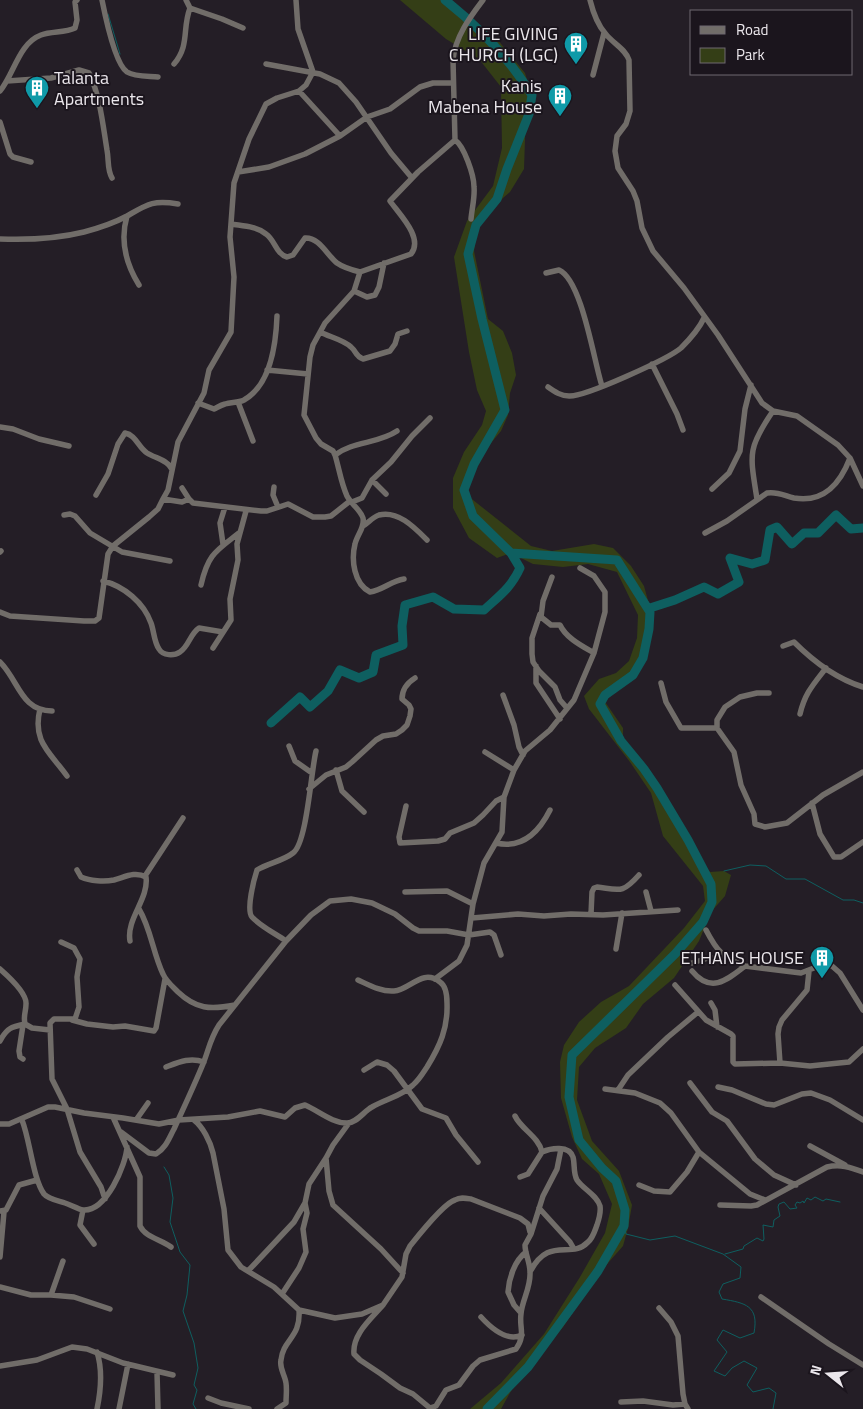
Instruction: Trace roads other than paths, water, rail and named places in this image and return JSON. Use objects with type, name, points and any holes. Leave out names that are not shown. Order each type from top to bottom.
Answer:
[{"type":"street","points":[[0,90],[24,50],[34,39],[40,35],[75,28],[75,2],[77,0]]},
{"type":"street","points":[[102,0],[110,36],[122,68],[130,74],[158,77]]},
{"type":"street","points":[[186,0],[190,8],[222,18],[243,28]]},
{"type":"street","points":[[0,612],[7,615],[97,621],[100,613],[108,554],[113,546],[158,509],[168,490],[171,468],[178,442],[204,393],[209,370],[231,332],[234,277],[230,237],[234,183],[249,139],[266,104],[276,98],[299,91],[306,85],[313,72],[298,29],[296,0]]},
{"type":"street","points":[[471,219],[474,195],[473,179],[465,155],[459,143],[455,140],[453,60],[455,46],[464,28],[483,0]]},
{"type":"street","points":[[590,0],[593,13],[604,33],[627,54],[630,66],[630,111],[626,124],[616,140],[614,151],[616,163],[637,201],[642,228],[653,251],[684,288],[718,335],[762,403],[773,411],[797,416],[838,445],[850,458],[863,486]]},
{"type":"street","points":[[174,64],[184,49],[187,16],[190,8]]},
{"type":"street","points":[[593,75],[604,33]]},
{"type":"street","points":[[266,64],[313,72],[339,82],[391,153],[412,178]]},
{"type":"street","points":[[7,81],[51,78],[80,70],[89,73],[100,114],[112,178]]},
{"type":"street","points":[[238,172],[269,167],[305,154],[340,136],[367,118],[390,109],[410,93],[424,85],[454,83]]},
{"type":"street","points":[[299,91],[340,136]]},
{"type":"street","points":[[0,122],[10,154],[13,157],[31,162]]},
{"type":"street","points":[[232,224],[262,231],[272,239],[280,252],[287,256],[293,255],[305,238],[310,238],[316,241],[331,258],[342,266],[360,272],[412,254],[416,249],[416,242],[408,225],[390,201],[412,178],[455,140]]},
{"type":"street","points":[[0,240],[36,240],[65,236],[102,227],[149,204],[178,204]]},
{"type":"street","points":[[127,216],[125,223],[125,256],[129,268],[139,285]]},
{"type":"street","points":[[354,291],[367,297],[375,295],[380,287],[384,264]]},
{"type":"street","points":[[546,273],[559,270],[568,276],[571,282],[585,321],[602,386]]},
{"type":"street","points":[[360,272],[354,291],[325,323],[313,345],[304,416],[321,444],[333,451],[343,486],[363,517],[363,526],[355,543],[354,552],[355,569],[361,586],[370,592],[376,591],[396,580],[404,579]]},
{"type":"street","points":[[198,403],[214,409],[225,404],[244,400],[252,392],[267,370],[273,350],[277,316]]},
{"type":"street","points":[[548,387],[563,396],[585,394],[652,364],[681,347],[704,318]]},
{"type":"street","points":[[320,332],[352,348],[356,355],[363,359],[390,351],[398,334],[407,331]]},
{"type":"street","points":[[652,364],[683,430]]},
{"type":"street","points":[[267,370],[308,374]]},
{"type":"street","points":[[712,489],[729,473],[740,451],[751,385]]},
{"type":"street","points":[[238,402],[253,441]]},
{"type":"street","points":[[757,498],[751,454],[756,437],[773,411]]},
{"type":"street","points":[[182,488],[193,503],[225,508],[267,511],[288,504],[313,517],[331,516],[351,501],[362,498],[372,480],[391,462],[412,436],[430,418]]},
{"type":"street","points":[[0,427],[69,446]]},
{"type":"street","points":[[335,455],[350,447],[387,437],[397,431]]},
{"type":"street","points":[[96,495],[108,474],[118,444],[125,433],[130,434],[145,452],[166,463],[171,468]]},
{"type":"street","points":[[705,533],[727,521],[757,498],[772,492],[793,497],[809,498],[827,491],[837,484],[850,458]]},
{"type":"street","points":[[372,480],[386,494]]},
{"type":"street","points":[[274,487],[273,496],[278,507]]},
{"type":"street","points":[[163,499],[182,502],[189,499]]},
{"type":"street","points":[[223,544],[220,523],[225,508]]},
{"type":"street","points":[[213,648],[231,620],[230,599],[238,566],[237,544],[246,510]]},
{"type":"street","points":[[64,515],[70,514],[75,516],[90,533],[113,546],[132,554],[170,561]]},
{"type":"street","points":[[363,526],[379,515],[389,515],[403,519],[427,540]]},
{"type":"street","points":[[201,585],[212,557],[223,544],[240,532]]},
{"type":"street","points":[[435,979],[459,961],[468,944],[473,904],[484,863],[502,832],[504,797],[514,770],[530,745],[545,735],[560,719],[579,690],[594,654],[605,612],[605,592],[594,576],[580,568]]},
{"type":"street","points":[[552,578],[532,638],[532,654],[536,666],[536,683],[560,719]]},
{"type":"street","points":[[104,581],[120,587],[139,603],[150,620],[158,649],[164,654],[174,654],[183,650],[193,633],[199,628],[222,632]]},
{"type":"street","points":[[540,614],[547,623],[553,626],[560,625],[562,630],[574,641],[594,654]]},
{"type":"street","points":[[783,646],[794,642],[803,652],[826,668],[848,682],[863,688]]},
{"type":"street","points":[[0,662],[30,705],[52,711]]},
{"type":"street","points":[[536,666],[554,686],[560,700],[567,708]]},
{"type":"street","points":[[800,714],[806,694],[826,668]]},
{"type":"street","points":[[310,789],[320,778],[346,767],[376,740],[383,736],[396,734],[406,725],[410,716],[410,709],[402,695],[406,685],[415,678]]},
{"type":"street","points":[[661,683],[666,702],[681,728],[717,728]]},
{"type":"street","points":[[769,693],[748,695],[730,702],[719,716],[717,728],[734,752],[741,785],[754,814],[755,824],[765,827],[782,825],[812,803],[863,772]]},
{"type":"street","points":[[503,695],[522,755]]},
{"type":"street","points":[[40,709],[37,726],[41,740],[44,747],[67,776]]},
{"type":"street","points":[[289,746],[295,761],[312,773]]},
{"type":"street","points":[[286,941],[252,917],[250,909],[258,870],[292,855],[296,850],[302,835],[316,751]]},
{"type":"street","points":[[485,752],[514,770]]},
{"type":"street","points":[[336,770],[342,791],[364,812]]},
{"type":"street","points":[[406,806],[399,837],[400,843],[438,841],[474,822],[496,801],[504,797]]},
{"type":"street","points":[[812,803],[820,834],[834,857],[841,857],[863,842]]},
{"type":"street","points":[[496,843],[513,845],[526,839],[540,827],[550,810]]},
{"type":"street","points":[[130,941],[130,930],[139,909],[146,884],[147,878],[145,876],[183,818]]},
{"type":"street","points":[[77,870],[81,877],[92,880],[109,881],[131,875],[145,876]]},
{"type":"street","points":[[591,914],[592,892],[594,888],[620,890],[628,888],[639,875]]},
{"type":"street","points":[[405,892],[447,891],[473,904]]},
{"type":"street","points":[[646,892],[651,911]]},
{"type":"street","points":[[121,1132],[149,1153],[156,1154],[169,1140],[204,1062],[212,1037],[286,941],[322,905],[330,901],[351,899],[382,907],[419,930],[448,931],[469,935],[490,932],[494,935],[501,954]]},
{"type":"street","points":[[139,909],[146,922],[165,979],[181,995],[195,1005],[212,1008],[235,1005]]},
{"type":"street","points":[[472,918],[518,914],[544,916],[678,910]]},
{"type":"street","points":[[616,950],[622,914]]},
{"type":"street","points":[[706,930],[719,951],[726,958],[745,966],[800,973],[827,965],[832,966],[840,973],[863,1010]]},
{"type":"street","points":[[60,942],[74,948],[80,959],[77,976],[78,1012],[75,1019],[72,1020]]},
{"type":"street","points":[[692,963],[708,958],[726,958]]},
{"type":"street","points":[[692,971],[698,979],[713,984],[727,980],[745,966]]},
{"type":"street","points":[[0,969],[26,997],[19,1051],[20,1057],[24,1059]]},
{"type":"street","points":[[780,1063],[779,1027],[782,1020],[807,990],[809,971]]},
{"type":"street","points":[[105,1199],[101,1187],[80,1152],[67,1109],[50,1074],[52,1051],[50,1023],[54,1019],[72,1020],[87,1024],[154,1030],[156,1028],[165,979]]},
{"type":"street","points":[[248,1271],[294,1222],[305,1203],[309,1184],[349,1123],[373,1106],[407,1090],[415,1084],[436,1053],[445,1030],[447,997],[442,983],[435,979],[418,979],[393,991],[376,988],[358,980]]},
{"type":"street","points":[[675,985],[706,1020],[734,1036],[734,1063],[738,1065],[757,1062],[810,1066],[844,1063],[850,1062],[863,1049]]},
{"type":"street","points":[[711,1003],[715,1010],[717,1026]]},
{"type":"street","points":[[618,1090],[628,1075],[698,1012]]},
{"type":"street","points":[[0,1040],[4,1032],[24,1024],[32,1028],[50,1030]]},
{"type":"street","points":[[166,1067],[187,1060],[204,1062]]},
{"type":"street","points":[[364,1070],[377,1062],[383,1063],[400,1079],[424,1111],[448,1120],[456,1135],[478,1162]]},
{"type":"street","points":[[690,1083],[712,1112],[727,1121],[755,1159],[774,1175],[796,1185]]},
{"type":"street","points":[[718,1087],[774,1105],[802,1094],[811,1093],[830,1100],[863,1120]]},
{"type":"street","points":[[605,1089],[635,1093],[660,1104],[671,1113],[699,1152],[750,1194],[765,1200]]},
{"type":"street","points":[[136,1120],[148,1102]]},
{"type":"street","points":[[0,1124],[9,1124],[22,1120],[48,1107],[159,1124],[179,1120],[228,1117],[260,1111],[285,1117],[295,1108],[305,1105],[334,1120],[349,1123]]},
{"type":"street","points":[[515,1116],[522,1127],[540,1145],[542,1152]]},
{"type":"street","points":[[113,1117],[140,1177],[140,1226],[142,1231],[148,1236],[164,1241],[171,1247]]},
{"type":"street","points":[[22,1120],[37,1180],[46,1196],[83,1210],[95,1206],[105,1199],[126,1158],[128,1148]]},
{"type":"street","points":[[194,1120],[203,1130],[211,1145],[224,1209],[228,1250],[241,1267],[266,1282],[299,1310],[324,1317],[335,1318],[362,1314],[384,1305]]},
{"type":"street","points":[[810,1146],[847,1166],[863,1172]]},
{"type":"street","points":[[520,1177],[528,1174],[542,1152],[552,1149],[567,1150],[570,1153],[576,1178],[598,1201],[600,1206],[600,1214],[591,1239],[587,1244],[574,1249],[555,1250],[541,1257],[530,1272]]},
{"type":"street","points":[[531,1234],[528,1224],[520,1218],[471,1199],[453,1200],[445,1206],[410,1246],[406,1254],[402,1277],[384,1305],[358,1334],[354,1344],[354,1354],[400,1388],[413,1394],[430,1408],[436,1406],[446,1390],[459,1385],[480,1360],[516,1349],[522,1335],[521,1312],[529,1286],[530,1272],[525,1245],[531,1234],[543,1196],[557,1169],[561,1149]]},
{"type":"street","points":[[639,1185],[661,1192],[670,1192],[690,1167],[699,1152]]},
{"type":"street","points":[[326,1158],[329,1191],[333,1206],[385,1252],[403,1273]]},
{"type":"street","points":[[720,1205],[750,1206],[796,1185],[827,1167],[847,1166]]},
{"type":"street","points":[[0,1257],[2,1212],[6,1210],[18,1185],[37,1180]]},
{"type":"street","points":[[282,1294],[299,1268],[306,1252],[303,1229],[307,1213],[305,1203]]},
{"type":"street","points":[[539,1208],[570,1242],[574,1249]]},
{"type":"street","points":[[83,1210],[80,1225],[94,1244]]},
{"type":"street","points":[[521,1312],[514,1305],[508,1292],[516,1264],[526,1252]]},
{"type":"street","points":[[51,1295],[62,1261]]},
{"type":"street","points":[[0,1287],[31,1295],[74,1297],[110,1309]]},
{"type":"street","points":[[760,1297],[863,1365]]},
{"type":"street","points":[[621,1402],[643,1401],[686,1406],[678,1336],[671,1322],[659,1308]]},
{"type":"street","points":[[276,1409],[286,1406],[286,1384],[280,1366],[281,1357],[285,1347],[297,1331],[300,1319],[299,1310]]},
{"type":"street","points":[[481,1317],[498,1332],[513,1337],[522,1335]]},
{"type":"street","points":[[0,1366],[37,1360],[72,1347],[88,1349],[128,1364],[173,1375]]},
{"type":"street","points":[[97,1352],[101,1368],[100,1396],[97,1409]]},
{"type":"street","points":[[120,1409],[128,1364]]},
{"type":"street","points":[[157,1372],[158,1409]]},
{"type":"street","points":[[208,1398],[249,1409]]},
{"type":"waterway","points":[[445,0],[493,44],[532,95],[529,114],[497,199],[476,225],[468,254],[505,410],[474,464],[464,490],[473,516],[511,553],[617,560],[650,612],[649,629],[643,658],[633,675],[605,695],[600,704],[621,741],[657,788],[688,840],[711,884],[712,902],[703,922],[675,954],[572,1055],[569,1097],[579,1140],[602,1168],[616,1181],[625,1210],[624,1226],[598,1271],[528,1367],[487,1409]]},
{"type":"waterway","points":[[108,14],[120,54]]},
{"type":"waterway","points":[[650,608],[675,600],[704,587],[718,594],[739,582],[730,558],[752,564],[765,560],[770,530],[777,527],[792,544],[804,533],[818,533],[836,515],[851,529],[863,528]]},
{"type":"waterway","points":[[271,723],[300,697],[310,707],[328,691],[340,670],[359,678],[373,672],[376,655],[403,645],[402,626],[405,605],[433,597],[454,609],[484,610],[509,586],[520,568],[511,553]]},
{"type":"waterway","points":[[724,871],[750,865],[766,866],[786,879],[805,879],[843,900],[854,900],[863,903]]},
{"type":"waterway","points":[[164,1167],[169,1175],[173,1198],[170,1222],[180,1252],[190,1265],[187,1295],[183,1311],[194,1343],[198,1368],[194,1385],[197,1390],[193,1404],[196,1409]]},
{"type":"waterway","points":[[725,1254],[743,1249],[744,1246],[757,1238],[763,1241],[763,1225],[773,1227],[774,1220],[780,1216],[779,1204],[784,1202],[790,1209],[797,1208],[795,1205],[797,1202],[803,1201],[804,1203],[807,1198],[811,1200],[815,1197],[823,1201],[826,1199],[840,1202]]},
{"type":"waterway","points":[[624,1226],[626,1234],[650,1240],[675,1236],[723,1254],[741,1267],[740,1278],[723,1284],[719,1292],[722,1299],[738,1302],[749,1307],[754,1317],[754,1333],[740,1338],[723,1330],[717,1340],[727,1352],[714,1371],[725,1376],[732,1368],[744,1361],[757,1368],[747,1385],[753,1392],[769,1388],[776,1393],[773,1409]]},
{"type":"place","name":"LIFE GIVING CHURCH (LGC)","points":[[576,65]]},
{"type":"place","name":"Talanta Apartments","points":[[37,109]]},
{"type":"place","name":"Kanis Mabena House","points":[[560,117]]},
{"type":"place","name":"ETHANS HOUSE","points":[[822,979]]}]
